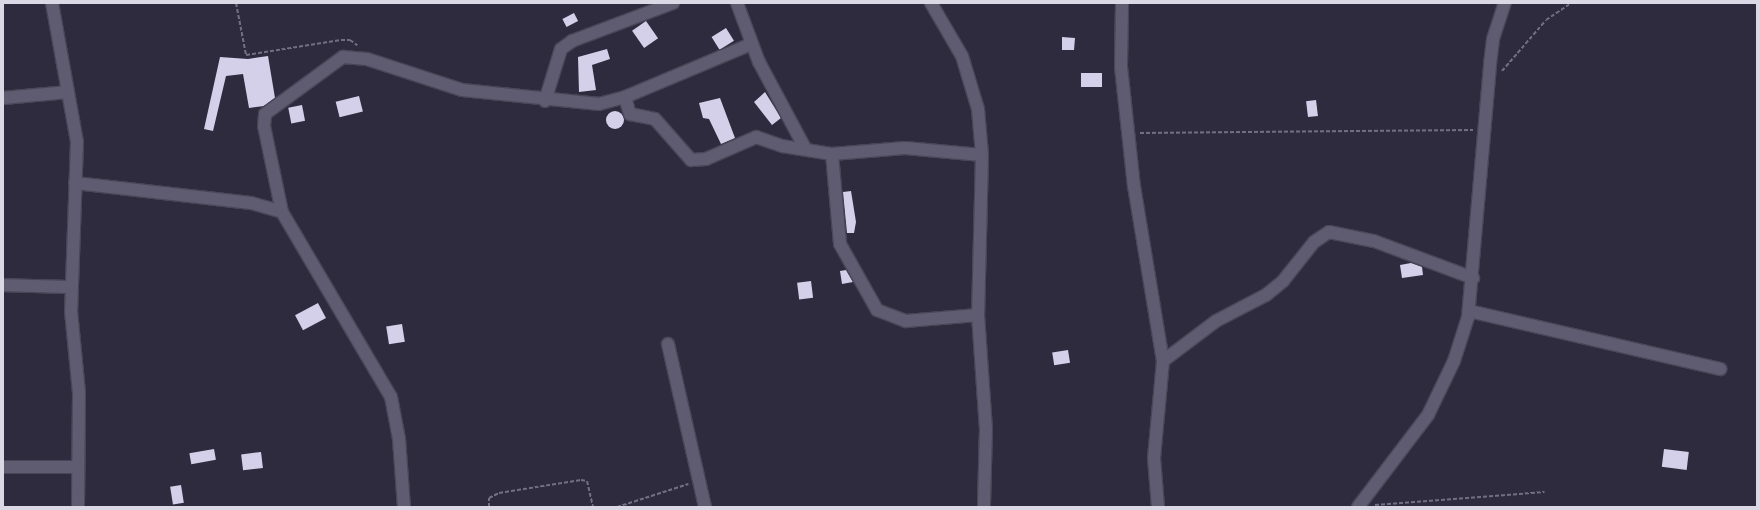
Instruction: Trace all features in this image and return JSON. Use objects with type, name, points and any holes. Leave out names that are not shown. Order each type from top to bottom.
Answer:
[{"type":"street","points":[[52,3],[77,142],[71,287],[72,345],[79,393],[76,467],[78,507]]},
{"type":"street","points":[[545,101],[561,49],[572,40],[673,3]]},
{"type":"street","points":[[737,3],[751,44],[805,148]]},
{"type":"street","points":[[931,3],[970,73],[982,155],[978,314],[986,428],[984,507]]},
{"type":"street","points":[[1122,3],[1121,67],[1131,133],[1136,199],[1164,361],[1154,458],[1158,507]]},
{"type":"street","points":[[1358,507],[1428,415],[1454,361],[1469,311],[1493,39],[1505,3]]},
{"type":"street","points":[[404,507],[399,439],[391,397],[282,212],[264,126],[265,114],[331,63],[354,56],[367,59],[437,85],[545,101],[599,104],[625,97],[751,44]]},
{"type":"street","points":[[3,98],[68,92]]},
{"type":"street","points":[[625,97],[630,114],[655,119],[691,160],[706,159],[756,137],[782,146],[805,148],[832,154],[905,148],[982,155]]},
{"type":"street","points":[[832,154],[840,244],[877,310],[886,316],[906,321],[978,314]]},
{"type":"street","points":[[75,183],[251,203],[282,212]]},
{"type":"street","points":[[1164,361],[1216,321],[1266,295],[1283,281],[1314,242],[1329,232],[1374,241],[1473,278]]},
{"type":"street","points":[[3,285],[71,287]]},
{"type":"street","points":[[1469,311],[1720,369]]},
{"type":"street","points":[[668,344],[697,481],[705,507]]},
{"type":"street","points":[[3,466],[76,467]]},
{"type":"path","points":[[236,3],[246,55],[350,40],[367,59]]},
{"type":"path","points":[[1490,80],[1512,62],[1546,20],[1571,3]]},
{"type":"path","points":[[1131,133],[1484,130]]},
{"type":"path","points":[[489,507],[492,496],[581,480],[587,481],[593,507]]},
{"type":"path","points":[[617,507],[697,481]]},
{"type":"path","points":[[1358,507],[1545,492]]},
{"type":"building","points":[[574,13],[578,21],[567,27],[562,19]]},
{"type":"building","points":[[646,21],[658,38],[644,48],[632,31]]},
{"type":"building","points":[[726,28],[734,41],[720,50],[712,37]]},
{"type":"building","points":[[1062,37],[1075,38],[1074,50],[1062,50]]},
{"type":"building","points":[[607,49],[610,59],[592,65],[596,90],[579,92],[578,57]]},
{"type":"building","points":[[268,56],[275,98],[264,106],[249,108],[243,74],[226,76],[213,131],[204,129],[220,57],[248,59]]},
{"type":"building","points":[[1081,73],[1102,73],[1102,87],[1081,87]]},
{"type":"building","points":[[765,92],[781,118],[772,125],[754,102]]},
{"type":"building","points":[[359,96],[363,112],[340,117],[336,102]]},
{"type":"building","points":[[720,98],[735,138],[721,144],[709,119],[703,118],[699,103]]},
{"type":"building","points":[[1316,100],[1318,116],[1308,117],[1306,101]]},
{"type":"building","points":[[302,105],[305,121],[291,123],[288,108]]},
{"type":"building","points":[[615,111],[621,114],[624,120],[621,126],[615,129],[609,126],[606,120],[609,114]]},
{"type":"building","points":[[851,191],[856,222],[854,233],[847,233],[843,192]]},
{"type":"building","points":[[1411,263],[1422,267],[1423,275],[1402,278],[1400,265]]},
{"type":"building","points":[[846,270],[853,282],[842,284],[840,271]]},
{"type":"building","points":[[811,281],[813,298],[799,300],[797,283]]},
{"type":"building","points":[[318,303],[326,318],[303,330],[295,315]]},
{"type":"building","points":[[402,324],[405,342],[389,344],[386,327]]},
{"type":"building","points":[[1068,350],[1070,363],[1054,365],[1052,353]]},
{"type":"building","points":[[214,449],[216,460],[191,464],[189,453]]},
{"type":"building","points":[[1664,449],[1689,452],[1687,470],[1662,467]]},
{"type":"building","points":[[261,452],[263,468],[243,470],[241,454]]},
{"type":"building","points":[[181,485],[184,503],[173,504],[170,487]]}]
